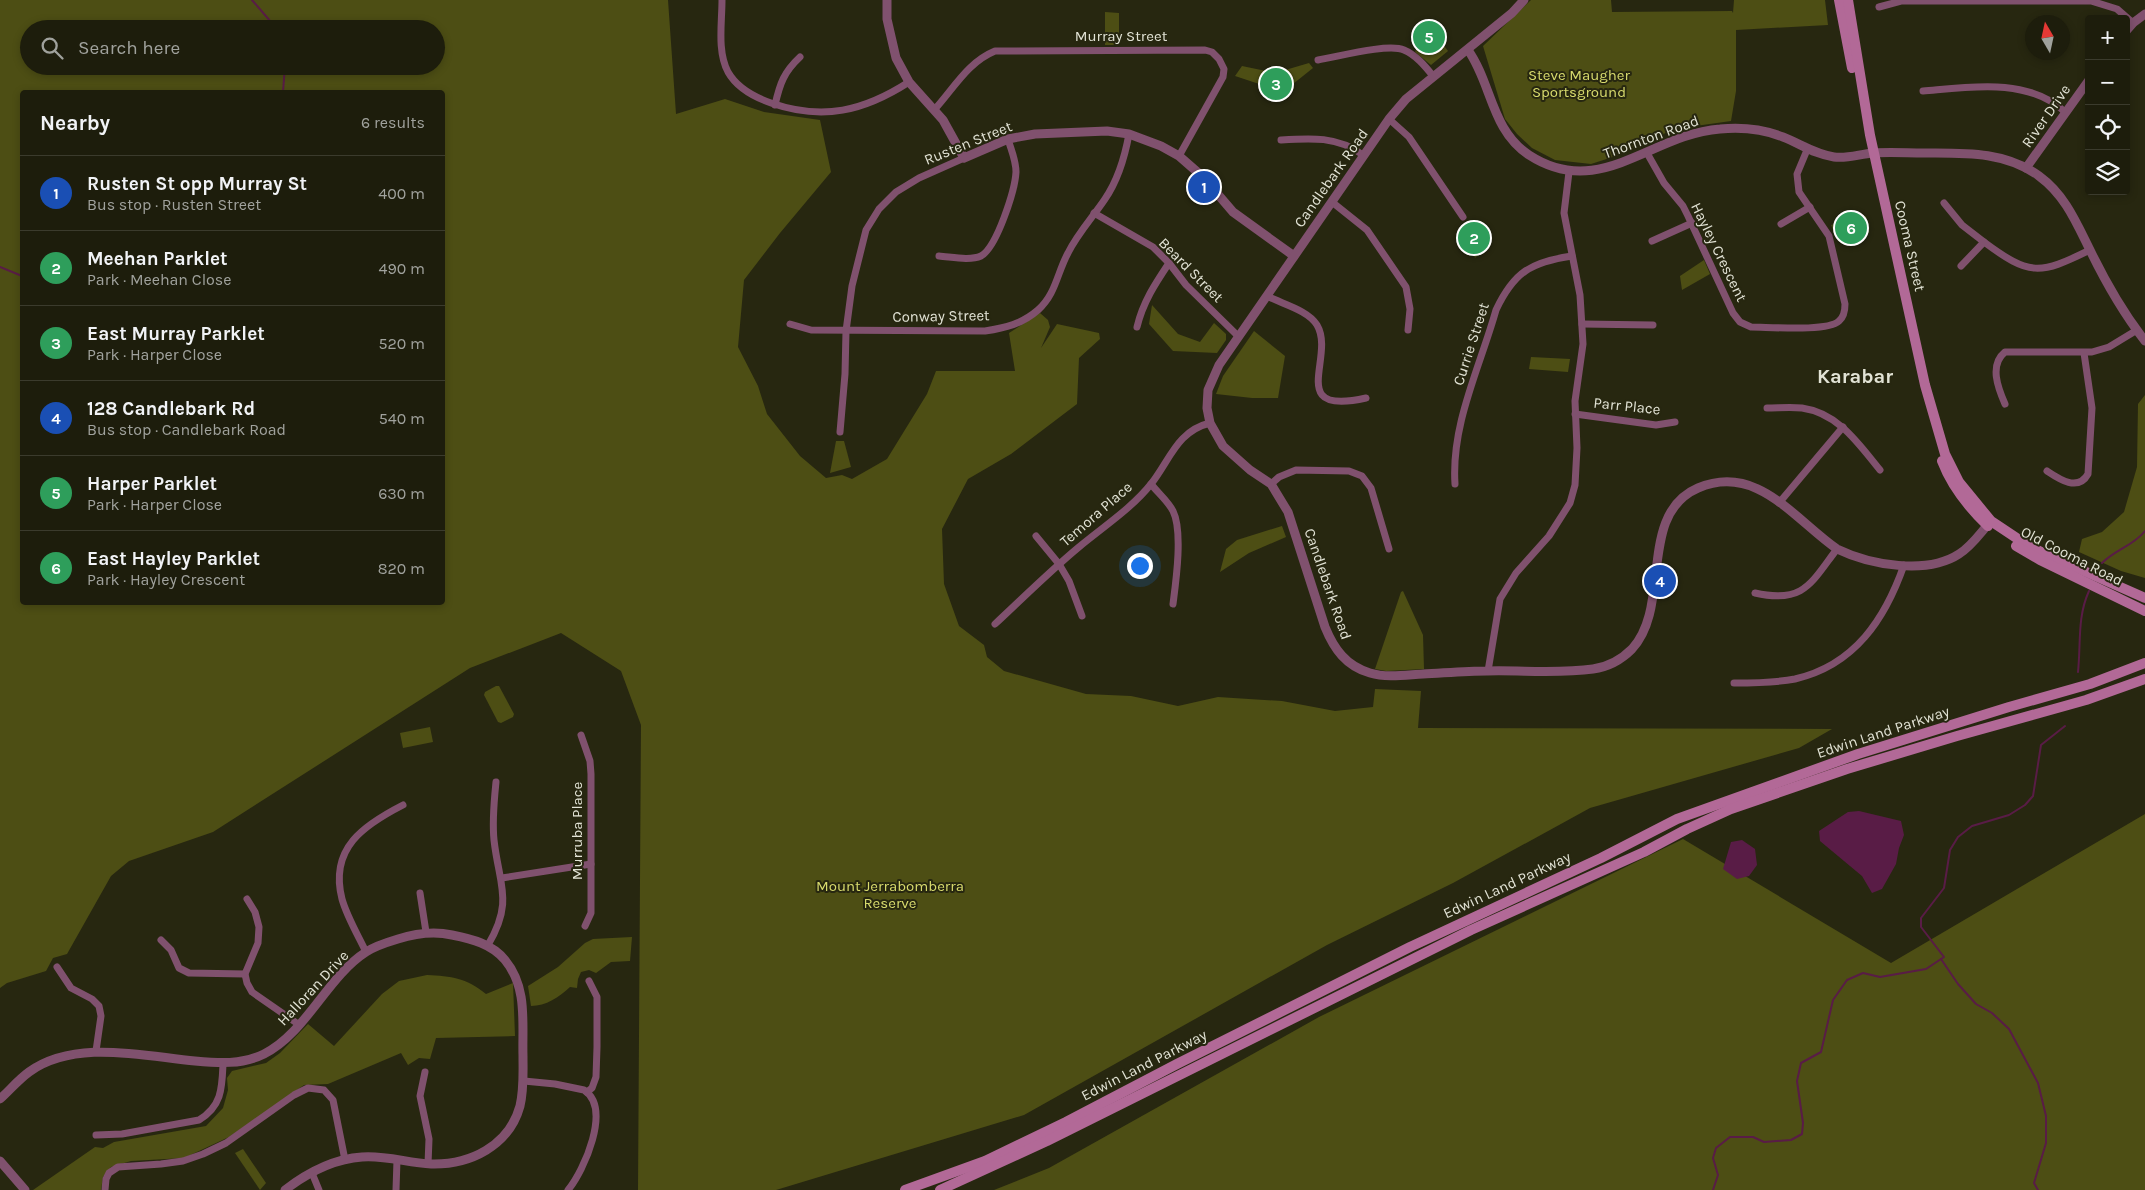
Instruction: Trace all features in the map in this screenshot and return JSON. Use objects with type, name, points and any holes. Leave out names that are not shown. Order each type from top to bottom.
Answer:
[{"type":"main road","name":"Cooma Street","points":[[1839,0],[1847,19]]},
{"type":"main road","name":"Cooma Street","points":[[1848,0],[1847,19],[1852,67],[1866,114],[1925,385],[1945,454],[1959,482],[1989,523]]},
{"type":"main road","name":"Old Cooma Road","points":[[1989,523],[2040,560],[2145,598]]},
{"type":"main road","name":"Old Cooma Road","points":[[2094,581],[2145,610]]},
{"type":"main road","name":"Edwin Land Parkway","points":[[905,1190],[985,1161],[1066,1122],[1176,1064],[1410,947],[1601,858],[1677,819],[1849,758],[2008,707],[2090,684],[2145,663]]},
{"type":"main road","name":"Edwin Land Parkway","points":[[940,1190],[1056,1136],[1471,930],[1636,856],[1687,829],[1731,809],[1846,769],[2086,700],[2145,679]]},
{"type":"street","points":[[722,0],[722,57],[728,72],[748,92],[775,105],[815,113],[838,111],[864,106],[887,97],[910,82]]},
{"type":"street","points":[[888,0],[887,19],[896,58],[910,82],[935,110],[951,132],[964,158]]},
{"type":"street","points":[[1879,7],[1901,1],[2079,0],[2109,6],[2123,13],[2133,23]]},
{"type":"street","name":"Candlebark Road","points":[[1521,1],[1512,13],[1406,99],[1389,119],[1238,336],[1213,376],[1208,390],[1207,408],[1210,423],[1223,446],[1250,470],[1271,484],[1288,512],[1325,626],[1332,644],[1340,655],[1363,670],[1386,676],[1488,670],[1593,669],[1616,662],[1632,648],[1643,634],[1654,592],[1662,532],[1671,510],[1682,497],[1698,488],[1722,481],[1733,481],[1754,486],[1779,503],[1837,549],[1866,560],[1927,566],[1950,559],[1967,548],[1989,523]]},
{"type":"street","points":[[2130,26],[2145,14]]},
{"type":"street","points":[[1318,60],[1389,48],[1402,49],[1423,64],[1433,76]]},
{"type":"street","name":"Murray Street","points":[[935,110],[970,66],[995,51],[1137,49],[1209,51],[1221,61],[1224,69],[1223,77],[1179,156]]},
{"type":"street","name":"Thornton Road","points":[[1468,50],[1483,77],[1495,115],[1509,138],[1527,154],[1539,161],[1569,172],[1603,169],[1683,137],[1711,130],[1734,128],[1783,137],[1807,150],[1841,158],[1874,153],[1987,155],[2002,158],[2026,168],[2050,185],[2062,198],[2090,250],[2145,341]]},
{"type":"street","points":[[775,105],[787,70],[800,57]]},
{"type":"street","name":"River Drive","points":[[2026,168],[2064,112],[2085,85]]},
{"type":"street","points":[[1923,91],[1982,86],[2021,90],[2040,95],[2054,102],[2064,112]]},
{"type":"street","points":[[1389,119],[1415,145],[1463,217]]},
{"type":"street","name":"Rusten Street","points":[[840,432],[845,374],[846,331],[858,259],[866,230],[879,209],[896,192],[919,178],[1008,139],[1035,134],[1107,130],[1129,134],[1161,146],[1179,156],[1203,177],[1233,212],[1294,256]]},
{"type":"street","name":"Conway Street","points":[[790,324],[811,330],[846,331],[985,330],[1019,323],[1037,310],[1051,295],[1066,254],[1106,197],[1126,152],[1129,134]]},
{"type":"street","points":[[939,256],[976,257],[982,255],[991,247],[1015,180],[1014,159],[1008,139]]},
{"type":"street","points":[[1281,140],[1328,139],[1351,146],[1363,155]]},
{"type":"street","name":"Hayley Crescent","points":[[1647,153],[1664,183],[1692,222],[1733,313],[1740,322],[1751,327],[1827,328],[1840,321],[1845,304],[1831,243],[1823,226],[1799,192],[1797,174],[1807,150]]},
{"type":"street","points":[[1488,670],[1500,598],[1516,573],[1549,536],[1570,502],[1575,486],[1578,448],[1575,392],[1583,344],[1582,324],[1564,213],[1569,172]]},
{"type":"street","points":[[1332,202],[1367,230],[1406,287],[1410,309],[1408,330]]},
{"type":"street","points":[[1944,203],[1962,225],[2015,264],[2033,269],[2050,268],[2090,250]]},
{"type":"street","points":[[1781,224],[1810,206]]},
{"type":"street","name":"Beard Street","points":[[1094,214],[1153,247],[1169,263],[1186,285],[1238,336]]},
{"type":"street","points":[[1652,241],[1692,222]]},
{"type":"street","points":[[1961,266],[1984,242]]},
{"type":"street","name":"Currie Street","points":[[1455,484],[1454,464],[1460,423],[1496,310],[1503,294],[1515,278],[1539,263],[1572,256]]},
{"type":"street","points":[[1137,327],[1142,308],[1150,292],[1169,263]]},
{"type":"street","points":[[1267,296],[1307,315],[1317,324],[1320,333],[1319,387],[1322,394],[1330,400],[1338,402],[1366,398]]},
{"type":"street","points":[[1582,324],[1653,325]]},
{"type":"street","points":[[2005,404],[1998,388],[1996,376],[2002,354],[2007,352],[2084,353],[2109,347],[2137,330]]},
{"type":"street","points":[[2047,471],[2065,482],[2073,483],[2083,481],[2088,474],[2092,408],[2084,353]]},
{"type":"street","points":[[1766,408],[1801,408],[1830,417],[1843,427],[1880,470]]},
{"type":"street","name":"Parr Place","points":[[1575,414],[1656,425],[1675,422]]},
{"type":"street","name":"Temora Place","points":[[995,624],[1059,564],[1131,504],[1151,484],[1183,436],[1199,425],[1210,423]]},
{"type":"street","points":[[1779,503],[1843,427]]},
{"type":"street","points":[[1271,484],[1279,477],[1296,470],[1349,471],[1362,476],[1371,488],[1389,549]]},
{"type":"street","points":[[1151,484],[1171,506],[1177,520],[1178,559],[1174,604]]},
{"type":"street","points":[[1036,536],[1059,564],[1069,580],[1082,616]]},
{"type":"street","points":[[1755,593],[1782,597],[1803,590],[1815,579],[1837,549]]},
{"type":"street","points":[[1734,683],[1754,684],[1797,678],[1812,674],[1845,655],[1868,634],[1884,612],[1904,565]]},
{"type":"street","name":"Murruba Place","points":[[581,734],[590,765],[591,913],[585,926]]},
{"type":"street","points":[[488,945],[494,935],[502,912],[504,889],[495,847],[493,825],[496,782]]},
{"type":"street","points":[[366,952],[342,899],[340,882],[342,864],[349,846],[362,830],[375,820],[403,805]]},
{"type":"street","points":[[502,878],[591,864]]},
{"type":"street","points":[[420,893],[426,932]]},
{"type":"street","points":[[247,899],[255,912],[259,927],[258,943],[245,974],[252,992],[298,1024]]},
{"type":"street","name":"Halloran Drive","points":[[0,1099],[30,1072],[47,1062],[65,1056],[96,1052],[223,1064],[237,1062],[265,1053],[278,1045],[348,968],[366,952],[390,941],[426,932],[445,933],[465,937],[488,945],[505,960],[519,983],[522,993],[524,1081],[514,1121],[492,1147],[481,1154],[458,1163],[428,1164],[379,1157],[345,1160],[329,1164],[285,1190]]},
{"type":"street","points":[[161,940],[171,950],[179,968],[189,973],[245,974]]},
{"type":"street","points":[[57,967],[72,988],[92,999],[99,1006],[101,1016],[96,1052]]},
{"type":"street","points":[[588,1092],[592,1088],[596,1077],[597,1047],[597,997],[589,981]]},
{"type":"street","points":[[96,1135],[122,1134],[199,1120],[209,1114],[219,1099],[223,1064]]},
{"type":"street","points":[[425,1072],[420,1096],[429,1139],[428,1164]]},
{"type":"street","points":[[524,1081],[555,1084],[588,1092],[594,1103],[592,1140],[584,1166],[571,1189]]},
{"type":"street","points":[[105,1190],[106,1178],[113,1169],[184,1161],[203,1154],[226,1143],[294,1095],[310,1088],[324,1090],[333,1100],[345,1160]]},
{"type":"street","points":[[396,1190],[397,1160]]},
{"type":"street","points":[[0,1161],[25,1190]]},
{"type":"street","points":[[312,1173],[319,1190]]},
{"type":"green space","name":"Mount Jerrabomberra Reserve","points":[[0,0],[668,0],[676,114],[725,99],[764,112],[820,120],[831,172],[744,280],[738,347],[758,386],[767,414],[800,456],[826,478],[842,475],[852,479],[887,459],[927,394],[936,371],[1015,371],[1009,333],[1040,313],[1048,320],[1050,327],[1041,348],[1057,324],[1099,333],[1100,339],[1079,358],[1077,404],[1011,454],[968,479],[942,529],[944,584],[959,626],[984,645],[987,657],[1004,671],[1086,694],[1131,696],[1178,706],[1218,697],[1282,701],[1335,711],[1373,707],[1375,689],[1421,691],[1418,728],[1832,729],[1799,748],[1590,808],[1453,883],[1327,945],[1024,1115],[776,1190],[638,1190],[641,725],[621,671],[561,633],[470,668],[213,832],[129,861],[111,876],[67,954],[53,958],[46,971],[7,983],[0,988]]},
{"type":"green space","name":"Steve Maugher Sportsground","points":[[1531,0],[1611,0],[1612,12],[1732,11],[1733,13],[1734,0],[1825,0],[1828,25],[1736,30],[1736,91],[1731,121],[1674,129],[1619,155],[1591,164],[1555,160],[1532,148],[1505,119],[1483,46]]},
{"type":"green space","points":[[1105,12],[1119,13],[1119,45],[1105,45]]},
{"type":"green space","points":[[1427,23],[1448,51],[1431,65],[1415,52]]},
{"type":"green space","points":[[1309,63],[1313,68],[1283,92],[1235,76],[1242,66],[1275,73]]},
{"type":"green space","points":[[1866,216],[1869,232],[1838,241],[1831,225]]},
{"type":"green space","points":[[1469,227],[1488,246],[1475,258],[1464,230]]},
{"type":"green space","points":[[1704,260],[1710,274],[1682,290],[1680,276]]},
{"type":"green space","points":[[1152,305],[1178,334],[1200,342],[1214,323],[1226,334],[1226,340],[1217,353],[1173,351],[1149,324]]},
{"type":"green space","points":[[1254,331],[1285,356],[1278,398],[1252,398],[1216,394],[1223,376]]},
{"type":"green space","points":[[1531,357],[1570,359],[1568,372],[1529,369]]},
{"type":"green space","points":[[2145,395],[2145,578],[2121,571],[2079,552],[2082,539],[2102,532],[2124,512],[2137,467],[2138,404]]},
{"type":"green space","points":[[836,441],[844,441],[851,467],[830,473]]},
{"type":"green space","points":[[1282,526],[1286,537],[1249,553],[1220,572],[1226,549],[1237,540]]},
{"type":"green space","points":[[1403,591],[1423,635],[1424,669],[1386,671],[1375,669],[1401,592]]},
{"type":"green space","points":[[499,686],[514,714],[513,717],[501,723],[498,722],[484,695],[485,692]]},
{"type":"green space","points":[[430,727],[433,742],[403,748],[400,733]]},
{"type":"green space","points":[[2145,814],[2145,1190],[994,1190],[1049,1168],[1319,1017],[1683,839],[1891,963]]},
{"type":"green space","points":[[632,937],[630,961],[611,962],[596,973],[589,970],[581,972],[577,988],[570,987],[552,1000],[537,1006],[531,1006],[528,986],[558,967],[585,943],[593,939]]},
{"type":"green space","points":[[427,975],[444,976],[465,981],[486,994],[513,983],[515,1036],[436,1038],[430,1059],[419,1058],[408,1065],[401,1053],[328,1084],[304,1085],[229,1137],[184,1158],[131,1161],[111,1167],[103,1177],[101,1190],[33,1190],[95,1147],[103,1148],[114,1142],[206,1126],[223,1108],[228,1090],[227,1078],[232,1071],[266,1063],[280,1053],[308,1024],[334,1046],[382,994],[399,981]]},
{"type":"green space","points":[[243,1149],[266,1183],[260,1190],[235,1153]]},
{"type":"shaded area","points":[[1859,811],[1901,821],[1904,835],[1896,864],[1882,889],[1872,893],[1862,876],[1820,841],[1819,831],[1848,812]]},
{"type":"shaded area","points":[[1742,840],[1755,849],[1757,865],[1749,876],[1737,879],[1723,869],[1731,842]]},
{"type":"waterway","points":[[252,0],[269,20]]},
{"type":"waterway","points":[[283,90],[284,75]]},
{"type":"waterway","points":[[0,267],[20,275]]},
{"type":"waterway","points":[[2102,563],[2145,531]]},
{"type":"waterway","points":[[2078,672],[2081,621],[2089,591]]},
{"type":"waterway","points":[[1713,1190],[1718,1175],[1713,1158],[1716,1148],[1730,1137],[1753,1137],[1764,1142],[1791,1140],[1802,1134],[1803,1123],[1797,1081],[1801,1063],[1821,1052],[1833,1000],[1847,980],[1863,973],[1880,977],[1926,969],[1944,957],[1921,927],[1921,918],[1944,888],[1950,850],[1958,837],[1972,826],[2009,815],[2025,805],[2033,796],[2041,745],[2065,726]]},
{"type":"waterway","points":[[1941,959],[1958,984],[1976,1004],[1992,1013],[2009,1029],[2038,1083],[2046,1116],[2046,1143],[2034,1183],[2038,1190]]},
{"type":"place","name":"Harper Parklet","points":[[1429,37]]},
{"type":"place","name":"East Murray Parklet","points":[[1276,84]]},
{"type":"place","name":"Rusten St opp Murray St","points":[[1204,187]]},
{"type":"place","name":"East Hayley Parklet","points":[[1851,228]]},
{"type":"place","name":"Meehan Parklet","points":[[1474,238]]},
{"type":"place","name":"128 Candlebark Rd","points":[[1660,581]]},
{"type":"district","name":"Karabar","points":[[1855,376]]}]
